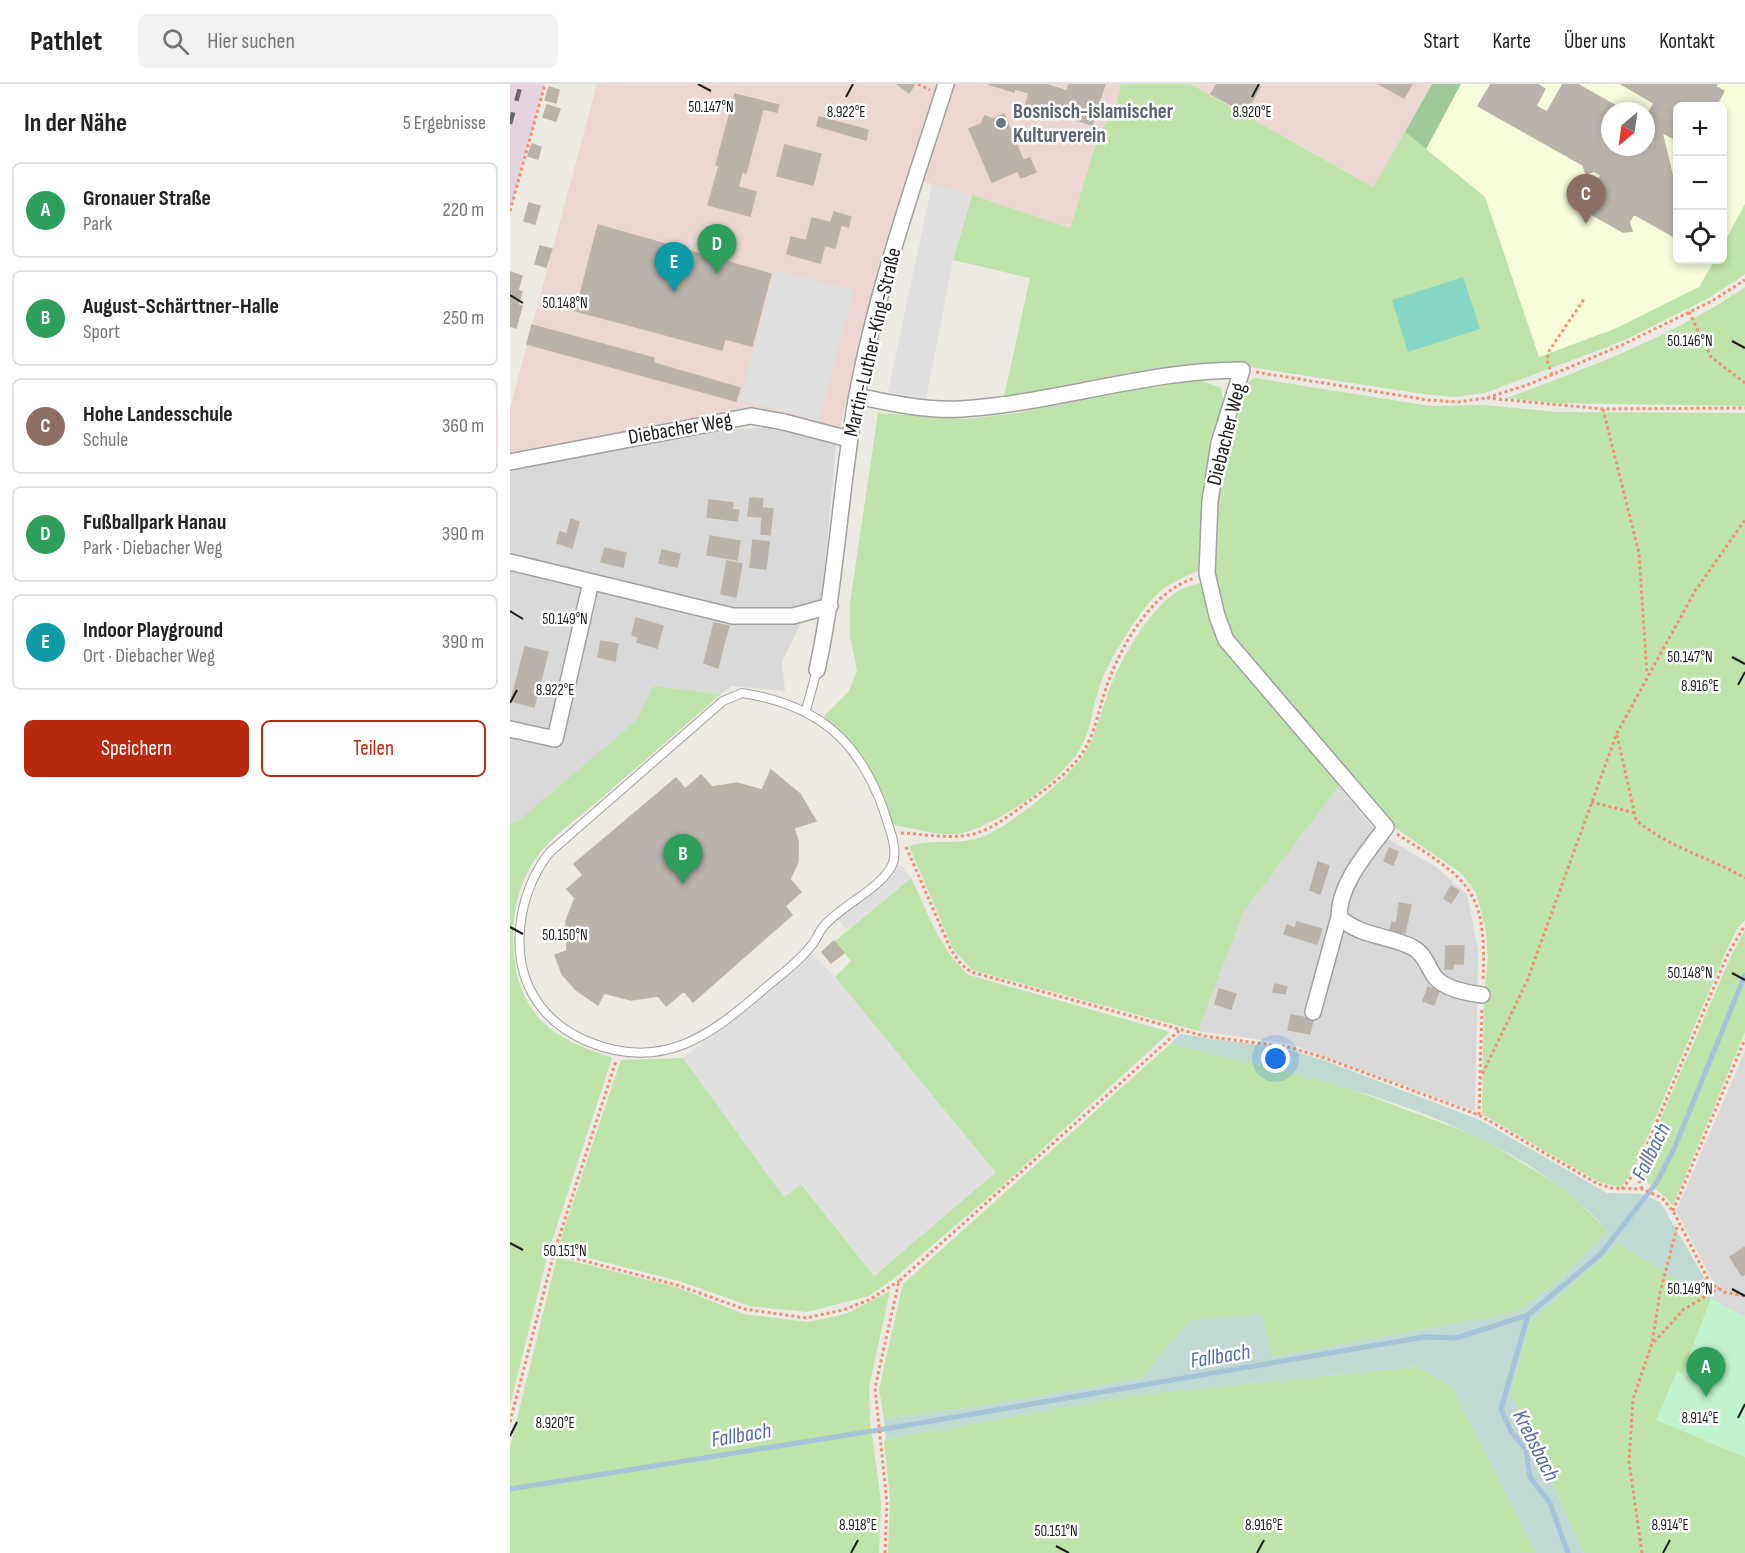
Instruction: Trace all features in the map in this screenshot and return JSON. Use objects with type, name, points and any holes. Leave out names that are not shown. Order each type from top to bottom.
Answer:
[{"type":"street","name":"Martin-Luther-King-Straße","points":[[817,670],[830,606],[849,439],[857,396],[890,258],[946,84]]},
{"type":"street","name":"Diebacher Weg","points":[[857,396],[908,405],[959,409],[1015,403],[1200,370],[1242,370],[1213,471],[1208,573],[1217,616],[1227,640],[1386,827]]},
{"type":"street","name":"Diebacher Weg","points":[[510,462],[751,416],[849,439]]},
{"type":"street","points":[[510,562],[733,616],[793,616],[830,606]]},
{"type":"street","points":[[510,729],[555,739],[591,582]]},
{"type":"street","points":[[1313,1012],[1340,917],[1339,907],[1354,872],[1386,827]]},
{"type":"street","points":[[1340,917],[1361,933],[1415,949],[1422,954],[1436,979],[1446,986],[1482,995]]},
{"type":"lane","points":[[806,710],[817,670]]},
{"type":"lane","points":[[742,693],[806,710],[848,744],[870,776],[890,833],[894,857],[887,871],[823,927],[812,946],[798,960],[733,1016],[697,1041],[642,1052],[619,1051],[598,1046],[565,1031],[536,1000],[527,983],[519,937],[522,912],[538,867],[550,852],[723,701],[742,693]]},
{"type":"path","points":[[510,211],[545,84]]},
{"type":"path","points":[[1242,370],[1428,400],[1458,402],[1486,398],[1552,375],[1622,345],[1689,312],[1745,280]]},
{"type":"path","points":[[1552,375],[1547,360],[1549,351],[1584,299]]},
{"type":"path","points":[[1689,312],[1711,357],[1745,383]]},
{"type":"path","points":[[1486,398],[1603,409],[1745,408]]},
{"type":"path","points":[[1603,409],[1639,553],[1648,676]]},
{"type":"path","points":[[1480,1078],[1527,981],[1617,733],[1695,591],[1745,520]]},
{"type":"path","points":[[890,833],[954,837],[973,834],[1013,813],[1064,775],[1086,747],[1109,680],[1148,612],[1178,584],[1208,573]]},
{"type":"path","points":[[1617,733],[1636,820],[1691,854],[1711,860],[1745,879]]},
{"type":"path","points":[[1591,802],[1635,813]]},
{"type":"path","points":[[1386,827],[1442,863],[1473,893],[1483,933],[1479,1115]]},
{"type":"path","points":[[890,833],[907,849],[951,950],[961,964],[971,972],[1204,1036],[1288,1047],[1479,1115],[1598,1184],[1622,1189],[1642,1189],[1662,1198],[1673,1211],[1678,1225],[1710,1283],[1735,1296],[1745,1296]]},
{"type":"path","points":[[1622,1189],[1636,1171],[1728,954],[1745,925]]},
{"type":"path","points":[[554,1253],[677,1285],[744,1309],[806,1318],[843,1310],[869,1300],[899,1281],[1180,1029]]},
{"type":"path","points":[[1673,1211],[1745,1039]]},
{"type":"path","points":[[510,1422],[554,1253],[619,1051]]},
{"type":"path","points":[[1636,1171],[1642,1189]]},
{"type":"path","points":[[1642,1553],[1629,1462],[1633,1399],[1652,1343],[1660,1293],[1678,1225]]},
{"type":"path","points":[[885,1553],[887,1503],[875,1388],[899,1281]]},
{"type":"path","points":[[1652,1343],[1683,1310],[1719,1288]]},
{"type":"shaded area","points":[[510,84],[545,84],[510,211]]},
{"type":"shaded area","points":[[597,84],[1121,84],[1116,106],[1099,134],[1070,228],[907,176],[881,257],[839,431],[744,409],[510,456],[510,408]]},
{"type":"shaded area","points":[[1190,84],[1432,84],[1374,187]]},
{"type":"shaded area","points":[[1432,84],[1745,84],[1745,204],[1727,238],[1727,102],[1673,102],[1673,264],[1713,264],[1699,287],[1617,328],[1538,358],[1485,197],[1405,132]]},
{"type":"shaded area","points":[[932,184],[972,195],[953,260],[926,399],[888,392]]},
{"type":"shaded area","points":[[775,270],[854,291],[819,421],[740,400]]},
{"type":"shaded area","points":[[1463,277],[1480,329],[1408,352],[1392,300]]},
{"type":"shaded area","points":[[731,429],[781,429],[836,445],[822,597],[800,625],[782,662],[785,691],[732,686],[721,694],[653,686],[637,720],[516,824],[510,822],[510,470]]},
{"type":"shaded area","points":[[1339,786],[1370,824],[1390,840],[1436,867],[1467,894],[1478,950],[1475,1111],[1290,1044],[1198,1031],[1244,911]]},
{"type":"shaded area","points":[[892,864],[902,866],[911,878],[847,930],[835,916],[881,879]]},
{"type":"shaded area","points":[[813,954],[835,977],[995,1173],[874,1276],[802,1184],[784,1197],[683,1058]]},
{"type":"shaded area","points":[[1180,1034],[1286,1049],[1323,1060],[1480,1120],[1607,1193],[1641,1194],[1660,1202],[1704,1277],[1713,1287],[1711,1299],[1618,1244],[1530,1322],[1511,1394],[1584,1553],[1536,1553],[1451,1386],[1416,1367],[1130,1396],[886,1439],[884,1419],[989,1405],[1141,1378],[1190,1320],[1261,1314],[1273,1357],[1514,1313],[1555,1284],[1608,1231],[1565,1191],[1516,1158],[1462,1130],[1405,1107],[1345,1088],[1285,1071],[1170,1044]]},
{"type":"shaded area","points":[[1745,1051],[1745,1317],[1711,1299],[1714,1284],[1676,1211]]},
{"type":"shaded area","points":[[1711,1299],[1745,1317],[1745,1457],[1656,1420],[1677,1372],[1682,1374]]},
{"type":"green space","points":[[1121,84],[1190,84],[1373,187],[1405,132],[1485,197],[1539,357],[1617,328],[1699,287],[1713,264],[1727,264],[1727,238],[1745,204],[1745,274],[1709,298],[1623,341],[1485,393],[1455,397],[1423,394],[1243,366],[1201,366],[1127,373],[1004,397],[1030,278],[953,260],[972,195],[1070,228],[1099,134],[1116,106]]},
{"type":"green space","points":[[1432,84],[1461,84],[1426,149],[1405,132]]},
{"type":"green space","points":[[1745,287],[1745,406],[1556,403],[1507,398],[1630,350],[1689,321]]},
{"type":"green space","points":[[1254,378],[1430,406],[1484,405],[1557,412],[1745,413],[1745,920],[1737,929],[1725,954],[1633,1171],[1621,1187],[1599,1182],[1482,1114],[1484,995],[1488,959],[1486,931],[1476,893],[1461,873],[1388,823],[1230,637],[1211,572],[1218,472],[1243,386]]},
{"type":"green space","points":[[1201,381],[1221,388],[1224,404],[1206,473],[1202,569],[1163,589],[1135,621],[1103,677],[1085,739],[1073,760],[1026,801],[989,823],[972,830],[957,834],[942,834],[894,825],[872,772],[849,740],[824,716],[849,691],[857,670],[850,636],[850,603],[878,413],[966,419],[1018,413],[1134,389]]},
{"type":"green space","points":[[1203,582],[1220,640],[1232,659],[1339,786],[1244,911],[1198,1031],[972,970],[953,949],[909,846],[969,840],[989,834],[1025,811],[1051,789],[1081,759],[1095,732],[1117,671],[1150,617],[1171,596],[1184,588]]},
{"type":"green space","points":[[653,686],[721,694],[546,845],[527,874],[514,914],[513,943],[516,971],[530,1006],[550,1029],[578,1045],[612,1058],[548,1253],[510,1405],[510,822],[516,823],[637,720]]},
{"type":"green space","points":[[911,878],[942,942],[969,975],[1170,1032],[1004,1184],[892,1280],[869,1296],[807,1312],[750,1306],[679,1281],[557,1250],[621,1060],[683,1058],[784,1197],[801,1184],[874,1276],[995,1172],[835,977],[851,961],[835,941]]},
{"type":"green space","points":[[1745,930],[1745,1032],[1673,1206],[1638,1171],[1731,956]]},
{"type":"green space","points":[[1170,1044],[1326,1080],[1480,1137],[1565,1189],[1608,1231],[1555,1284],[1514,1313],[1273,1357],[1191,1320],[1141,1378],[989,1405],[884,1419],[879,1389],[903,1284]]},
{"type":"green space","points":[[1618,1244],[1711,1299],[1682,1374],[1677,1372],[1657,1420],[1745,1457],[1745,1553],[1584,1553],[1511,1394],[1530,1322]]},
{"type":"green space","points":[[557,1257],[676,1287],[744,1314],[807,1322],[846,1314],[890,1291],[869,1387],[870,1419],[881,1502],[879,1553],[510,1553],[510,1447]]},
{"type":"green space","points":[[1416,1367],[1451,1386],[1536,1553],[888,1553],[890,1498],[884,1442],[886,1439],[1130,1396]]},
{"type":"building","points":[[897,84],[912,84],[914,85],[909,93]]},
{"type":"building","points":[[988,84],[1045,84],[1067,91],[1069,84],[1105,84],[1092,125],[1026,104],[1029,93],[1015,89],[1014,92]]},
{"type":"building","points":[[1217,84],[1254,84],[1260,87],[1246,113],[1211,94]]},
{"type":"building","points":[[1379,84],[1412,84],[1404,98]]},
{"type":"building","points":[[1491,84],[1537,84],[1545,89],[1536,106],[1547,112],[1563,84],[1577,84],[1609,102],[1601,102],[1601,156],[1655,156],[1655,102],[1621,84],[1717,84],[1716,87],[1724,91],[1718,102],[1673,102],[1673,138],[1662,132],[1673,179],[1673,236],[1634,214],[1629,222],[1632,231],[1623,232],[1582,209],[1601,175],[1594,171],[1586,174],[1583,165],[1478,106]]},
{"type":"building","points":[[549,87],[559,90],[556,103],[545,100]]},
{"type":"building","points":[[735,94],[779,105],[777,112],[763,109],[746,173],[716,165]]},
{"type":"building","points":[[547,105],[560,109],[556,121],[543,117]]},
{"type":"building","points":[[1004,114],[1023,160],[1030,158],[1036,172],[1021,178],[1018,171],[992,182],[969,129],[981,124],[985,116],[993,119]]},
{"type":"building","points":[[819,117],[868,130],[866,140],[817,126]]},
{"type":"building","points":[[532,144],[541,147],[538,159],[528,156]]},
{"type":"building","points":[[785,145],[821,154],[813,185],[777,176]]},
{"type":"building","points":[[719,166],[742,172],[738,187],[756,192],[750,216],[708,205]]},
{"type":"building","points":[[529,203],[540,206],[535,224],[524,221]]},
{"type":"building","points":[[834,212],[851,217],[848,227],[831,222]]},
{"type":"building","points":[[812,218],[841,225],[835,248],[806,241]]},
{"type":"building","points":[[598,225],[771,274],[752,346],[725,339],[722,350],[576,311]]},
{"type":"building","points":[[791,237],[825,245],[820,263],[787,254]]},
{"type":"building","points":[[540,246],[552,249],[546,267],[535,264]]},
{"type":"building","points":[[510,272],[522,276],[518,290],[522,292],[518,305],[522,306],[516,328],[510,326]]},
{"type":"building","points":[[532,325],[654,358],[654,363],[740,388],[736,401],[527,344]]},
{"type":"building","points":[[750,498],[763,499],[762,508],[773,509],[770,535],[761,534],[762,517],[748,516]]},
{"type":"building","points":[[709,500],[733,503],[732,510],[739,510],[737,521],[707,517]]},
{"type":"building","points":[[571,519],[579,522],[572,548],[557,543],[560,532],[567,534]]},
{"type":"building","points":[[710,536],[740,541],[737,560],[707,555]]},
{"type":"building","points":[[753,540],[769,542],[766,569],[750,567]]},
{"type":"building","points":[[605,548],[626,553],[623,567],[601,562]]},
{"type":"building","points":[[662,550],[680,554],[677,567],[659,563]]},
{"type":"building","points":[[727,561],[742,564],[736,597],[721,594]]},
{"type":"building","points":[[636,618],[663,626],[657,648],[637,642],[638,637],[632,635]]},
{"type":"building","points":[[714,623],[729,626],[724,643],[710,639]]},
{"type":"building","points":[[710,639],[724,643],[722,651],[708,647]]},
{"type":"building","points":[[601,641],[618,644],[615,661],[598,657]]},
{"type":"building","points":[[525,647],[548,652],[534,707],[511,701]]},
{"type":"building","points":[[708,647],[722,651],[718,668],[704,663]]},
{"type":"building","points":[[771,770],[800,794],[816,821],[794,828],[798,841],[798,862],[790,879],[801,892],[785,906],[792,915],[693,1002],[684,991],[666,1006],[658,996],[631,1000],[604,993],[598,1005],[576,990],[562,974],[555,955],[567,951],[566,921],[575,898],[567,889],[583,875],[574,864],[676,778],[685,789],[701,775],[712,787],[737,783],[762,790]]},
{"type":"building","points":[[1389,848],[1398,852],[1393,865],[1384,861]]},
{"type":"building","points":[[1318,862],[1329,866],[1320,894],[1310,890]]},
{"type":"building","points":[[1451,886],[1459,891],[1451,903],[1444,898]]},
{"type":"building","points":[[1399,903],[1411,905],[1409,915],[1398,913]]},
{"type":"building","points":[[1398,913],[1409,915],[1405,933],[1390,931],[1392,922],[1396,923]]},
{"type":"building","points":[[1297,922],[1322,929],[1317,944],[1284,934],[1287,925],[1295,928]]},
{"type":"building","points":[[834,941],[844,953],[831,963],[822,952]]},
{"type":"building","points":[[1446,946],[1464,946],[1463,964],[1453,964],[1453,969],[1445,969]]},
{"type":"building","points":[[1275,984],[1287,987],[1285,994],[1273,992]]},
{"type":"building","points":[[1428,987],[1439,991],[1434,1005],[1423,1001]]},
{"type":"building","points":[[1219,989],[1236,994],[1231,1009],[1215,1004]]},
{"type":"building","points":[[1291,1015],[1313,1019],[1310,1034],[1288,1030]]},
{"type":"building","points":[[1745,1247],[1745,1274],[1742,1276],[1730,1257]]},
{"type":"waterway","name":"Fallbach","points":[[510,1489],[891,1428],[1424,1337],[1456,1338],[1528,1315],[1600,1255],[1657,1182],[1674,1149],[1745,975]]},
{"type":"waterway","name":"Krebsbach","points":[[1528,1315],[1501,1409],[1511,1431],[1526,1450],[1530,1477],[1550,1503],[1568,1553]]},
{"type":"railway","points":[[510,124],[521,84]]},
{"type":"place","name":"Bosnisch-islamischer Kulturverein","points":[[1001,123]]},
{"type":"place","name":"Hohe Landesschule","points":[[1586,224]]},
{"type":"place","name":"Fußballpark Hanau","points":[[717,274]]},
{"type":"place","name":"Indoor Playground","points":[[674,292]]},
{"type":"place","name":"August-Schärttner-Halle","points":[[683,884]]},
{"type":"place","name":"Gronauer Straße","points":[[1706,1397]]}]
